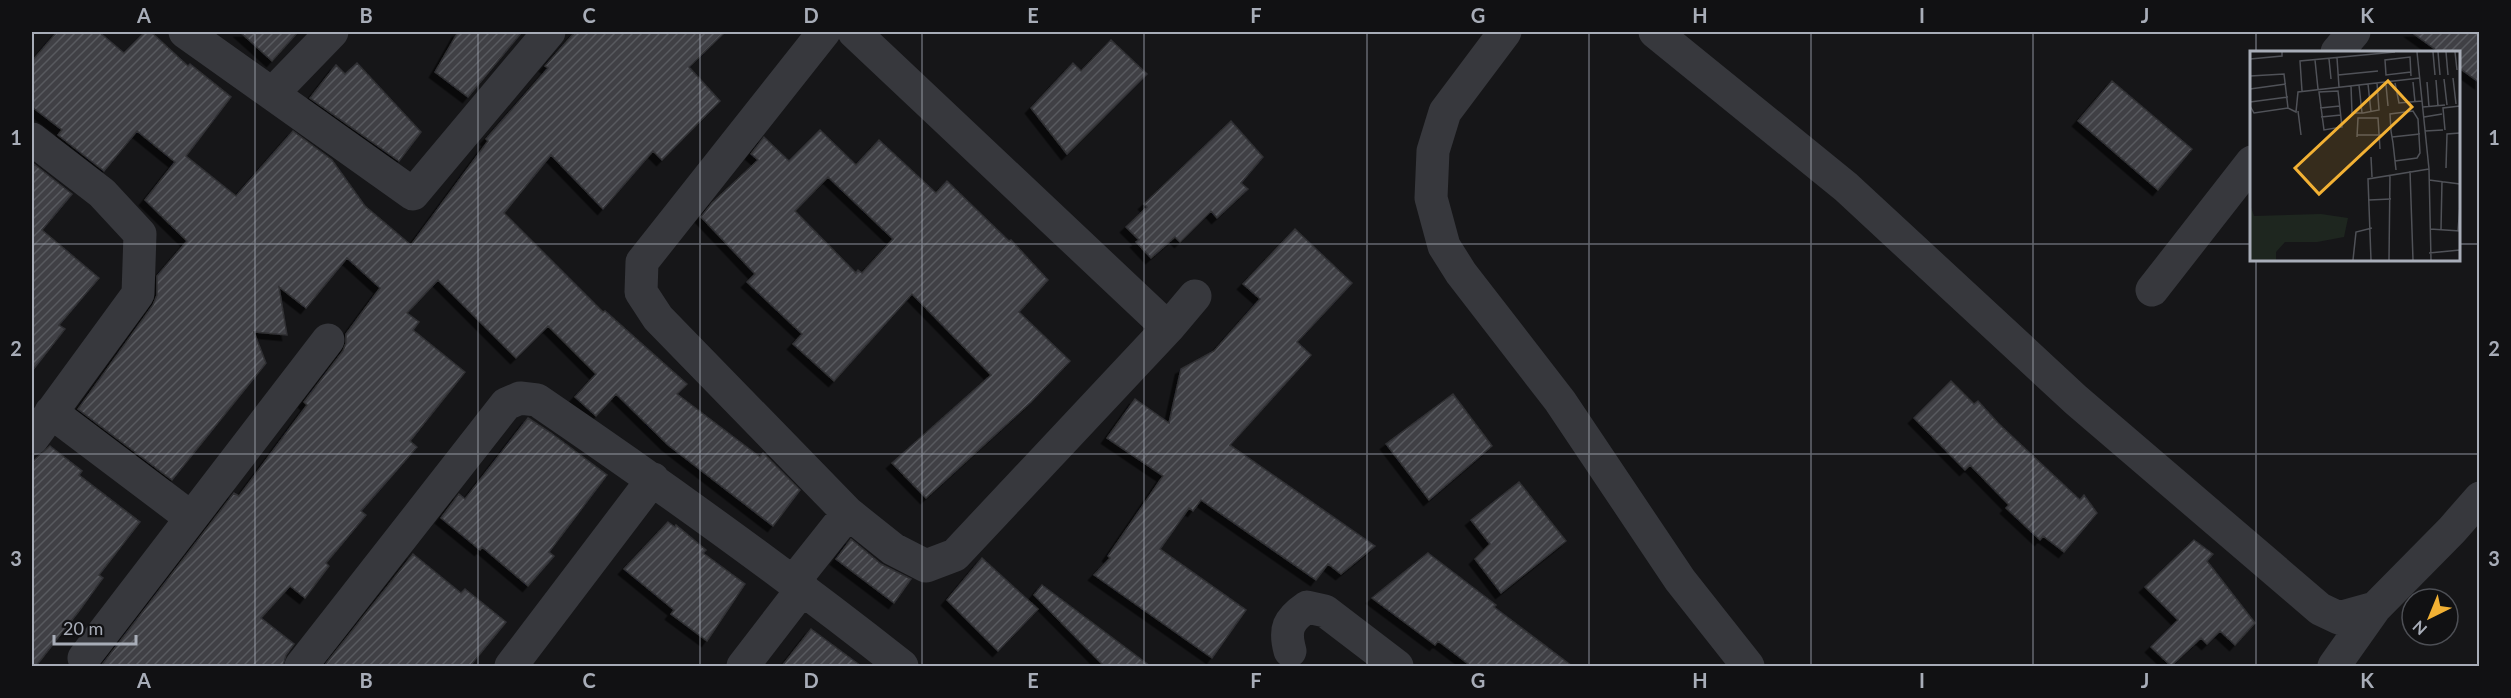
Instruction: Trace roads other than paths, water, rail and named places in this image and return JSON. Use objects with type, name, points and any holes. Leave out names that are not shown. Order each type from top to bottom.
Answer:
[{"type":"street","points":[[185,32],[412,194],[549,32]]},
{"type":"street","points":[[272,94],[332,32]]},
{"type":"street","points":[[824,32],[642,262],[641,292],[658,318],[848,513],[893,549],[926,566],[955,555],[1196,296]]},
{"type":"street","points":[[854,32],[1168,328]]},
{"type":"street","points":[[1505,32],[1445,112],[1433,151],[1431,198],[1443,246],[1461,273],[1560,401],[1680,580],[1748,666]]},
{"type":"street","points":[[1655,32],[1846,187],[2076,399],[2320,609],[2339,618],[2376,608]]},
{"type":"street","points":[[2338,51],[2354,32]]},
{"type":"street","points":[[32,439],[138,294],[140,234],[102,193],[34,147]]},
{"type":"street","points":[[2152,290],[2250,165]]},
{"type":"street","points":[[84,658],[328,340]]},
{"type":"street","points":[[301,666],[506,404],[520,398],[537,400],[653,479],[798,585],[902,666]]},
{"type":"street","points":[[51,412],[190,517]]},
{"type":"street","points":[[511,666],[653,479]]},
{"type":"street","points":[[2334,666],[2376,608],[2480,498]]},
{"type":"street","points":[[743,666],[848,513]]},
{"type":"street","points":[[1291,661],[1286,636],[1293,617],[1307,607],[1325,611],[1397,666]]}]
